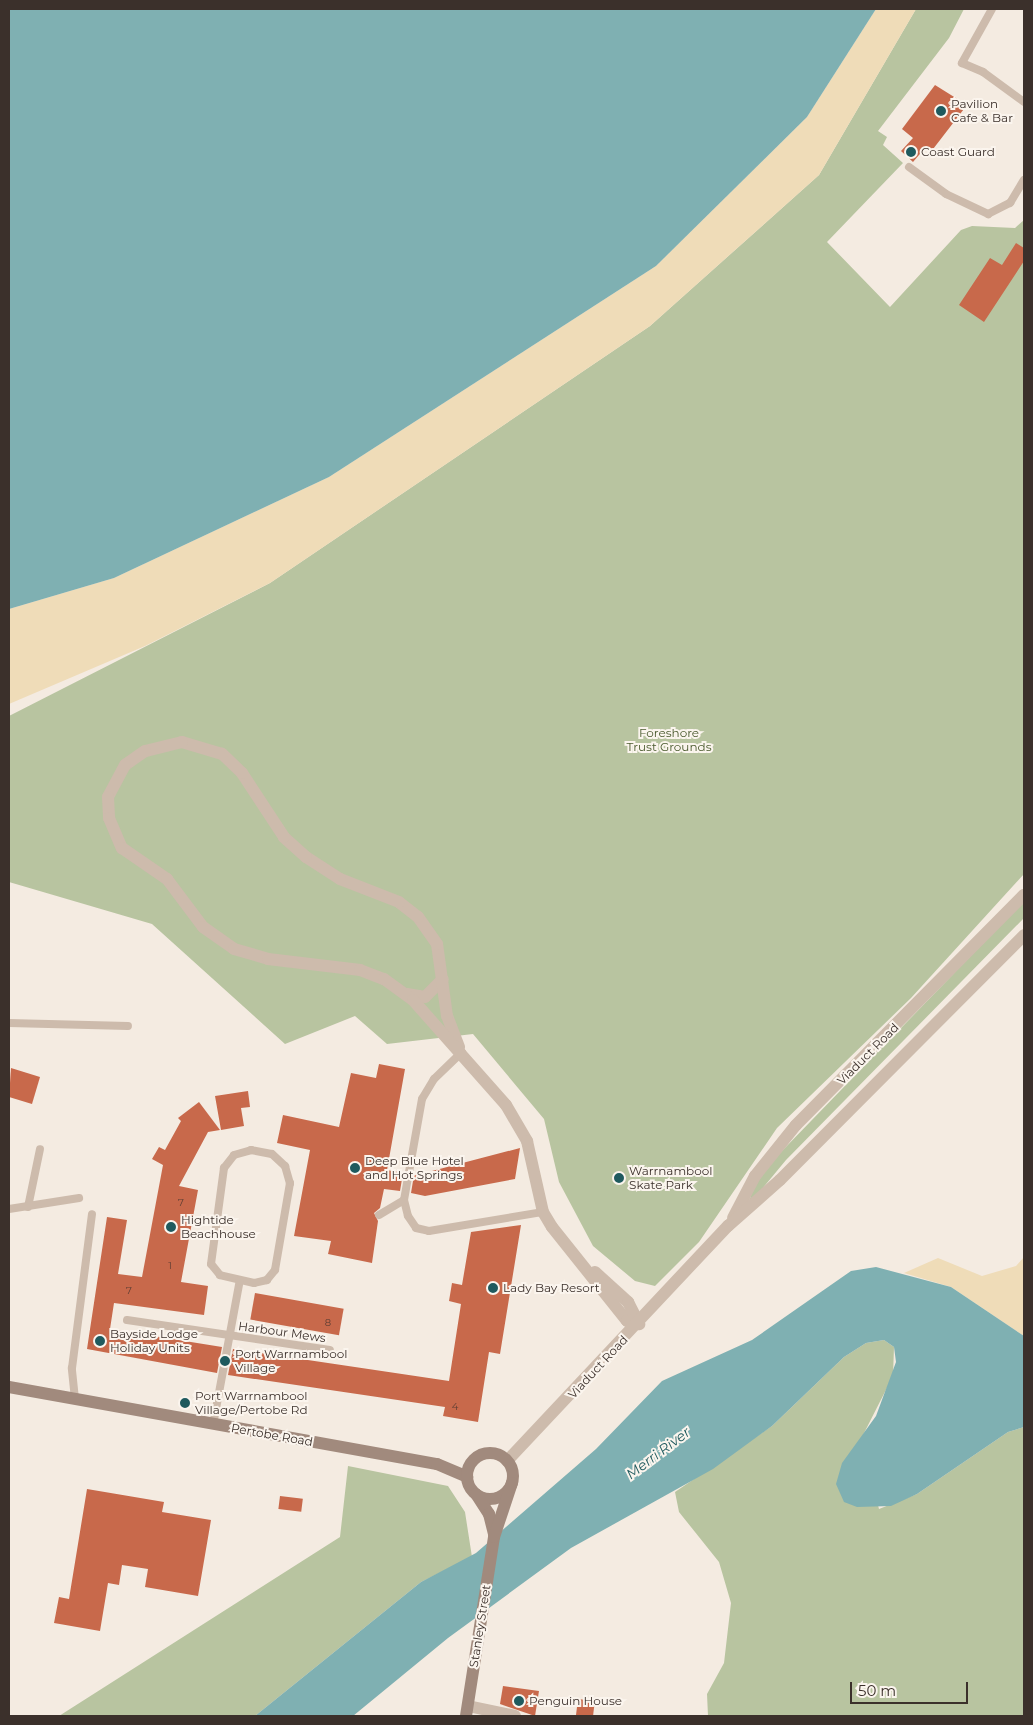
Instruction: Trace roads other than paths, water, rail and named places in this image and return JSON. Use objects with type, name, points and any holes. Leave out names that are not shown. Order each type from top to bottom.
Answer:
[{"type":"street","points":[[443,977],[438,989],[426,997],[403,992],[360,970],[262,958],[221,942],[199,922],[167,879],[116,840],[108,807],[117,775],[131,760],[156,747],[187,742],[222,754],[242,773],[284,837],[306,857],[340,879],[399,902],[418,917],[437,944],[443,977],[447,1016],[460,1050]]},
{"type":"street","name":"Viaduct Road","points":[[728,1226],[755,1176],[796,1125],[1024,895]]},
{"type":"street","name":"Viaduct Road","points":[[507,1461],[639,1324],[728,1226],[780,1180],[1024,935]]},
{"type":"street","points":[[403,992],[460,1050],[519,1125],[531,1153],[543,1212],[579,1261],[627,1320],[639,1324]]},
{"type":"street","name":"Pertobe Road","points":[[9,1387],[448,1467],[467,1478]]},
{"type":"street","points":[[490,1453],[507,1461],[512,1483],[497,1498],[476,1494],[467,1478],[473,1461],[490,1453]]},
{"type":"street","name":"Pertobe Road","points":[[448,1467],[473,1461]]},
{"type":"street","name":"Stanley Street","points":[[467,1711],[494,1537],[512,1483]]},
{"type":"street","name":"Stanley Street","points":[[476,1494],[489,1514],[494,1537]]},
{"type":"street","points":[[467,1711],[515,1716]]},
{"type":"lane","points":[[992,9],[962,63],[983,72],[1024,102]]},
{"type":"lane","points":[[909,167],[946,194],[988,214],[1010,203],[1024,180]]},
{"type":"lane","points":[[9,1023],[128,1026]]},
{"type":"lane","points":[[460,1050],[434,1079],[422,1099],[404,1200],[416,1228],[430,1230],[543,1212]]},
{"type":"lane","points":[[28,1207],[40,1149]]},
{"type":"lane","points":[[251,1150],[272,1154],[285,1166],[290,1183],[275,1270],[267,1280],[254,1283],[240,1280],[220,1275],[211,1264],[224,1168],[234,1155],[251,1150]]},
{"type":"lane","points":[[9,1209],[79,1198]]},
{"type":"lane","points":[[379,1215],[404,1200]]},
{"type":"lane","points":[[75,1398],[72,1368],[92,1214]]},
{"type":"lane","points":[[213,1425],[240,1280]]},
{"type":"lane","name":"Harbour Mews","points":[[127,1320],[330,1350]]},
{"type":"water","points":[[9,9],[876,9],[807,117],[656,266],[329,477],[114,578],[9,609]]},
{"type":"water","name":"Merri River","points":[[876,1267],[951,1287],[1024,1336],[1024,1427],[1008,1432],[917,1494],[891,1506],[857,1507],[844,1502],[836,1484],[842,1463],[876,1416],[896,1362],[894,1347],[884,1340],[866,1343],[844,1357],[772,1426],[713,1469],[571,1548],[448,1638],[353,1716],[255,1716],[421,1582],[476,1553],[596,1449],[662,1381],[752,1340],[851,1271]]},
{"type":"place","name":"Pavilion Cafe & Bar","points":[[941,111]]},
{"type":"place","name":"Coast Guard","points":[[911,152]]},
{"type":"place","name":"Deep Blue Hotel and Hot Springs","points":[[355,1168]]},
{"type":"place","name":"Warrnambool Skate Park","points":[[619,1178]]},
{"type":"place","name":"Hightide Beachhouse","points":[[171,1227]]},
{"type":"place","name":"Lady Bay Resort","points":[[493,1288]]},
{"type":"place","name":"Bayside Lodge Holiday Units","points":[[100,1341]]},
{"type":"place","name":"Port Warrnambool Village","points":[[225,1361]]},
{"type":"place","name":"Port Warrnambool Village/Pertobe Rd","points":[[185,1403]]},
{"type":"place","name":"Penguin House","points":[[519,1701]]},
{"type":"park label","name":"Foreshore Trust Grounds","points":[[669,740]]}]
